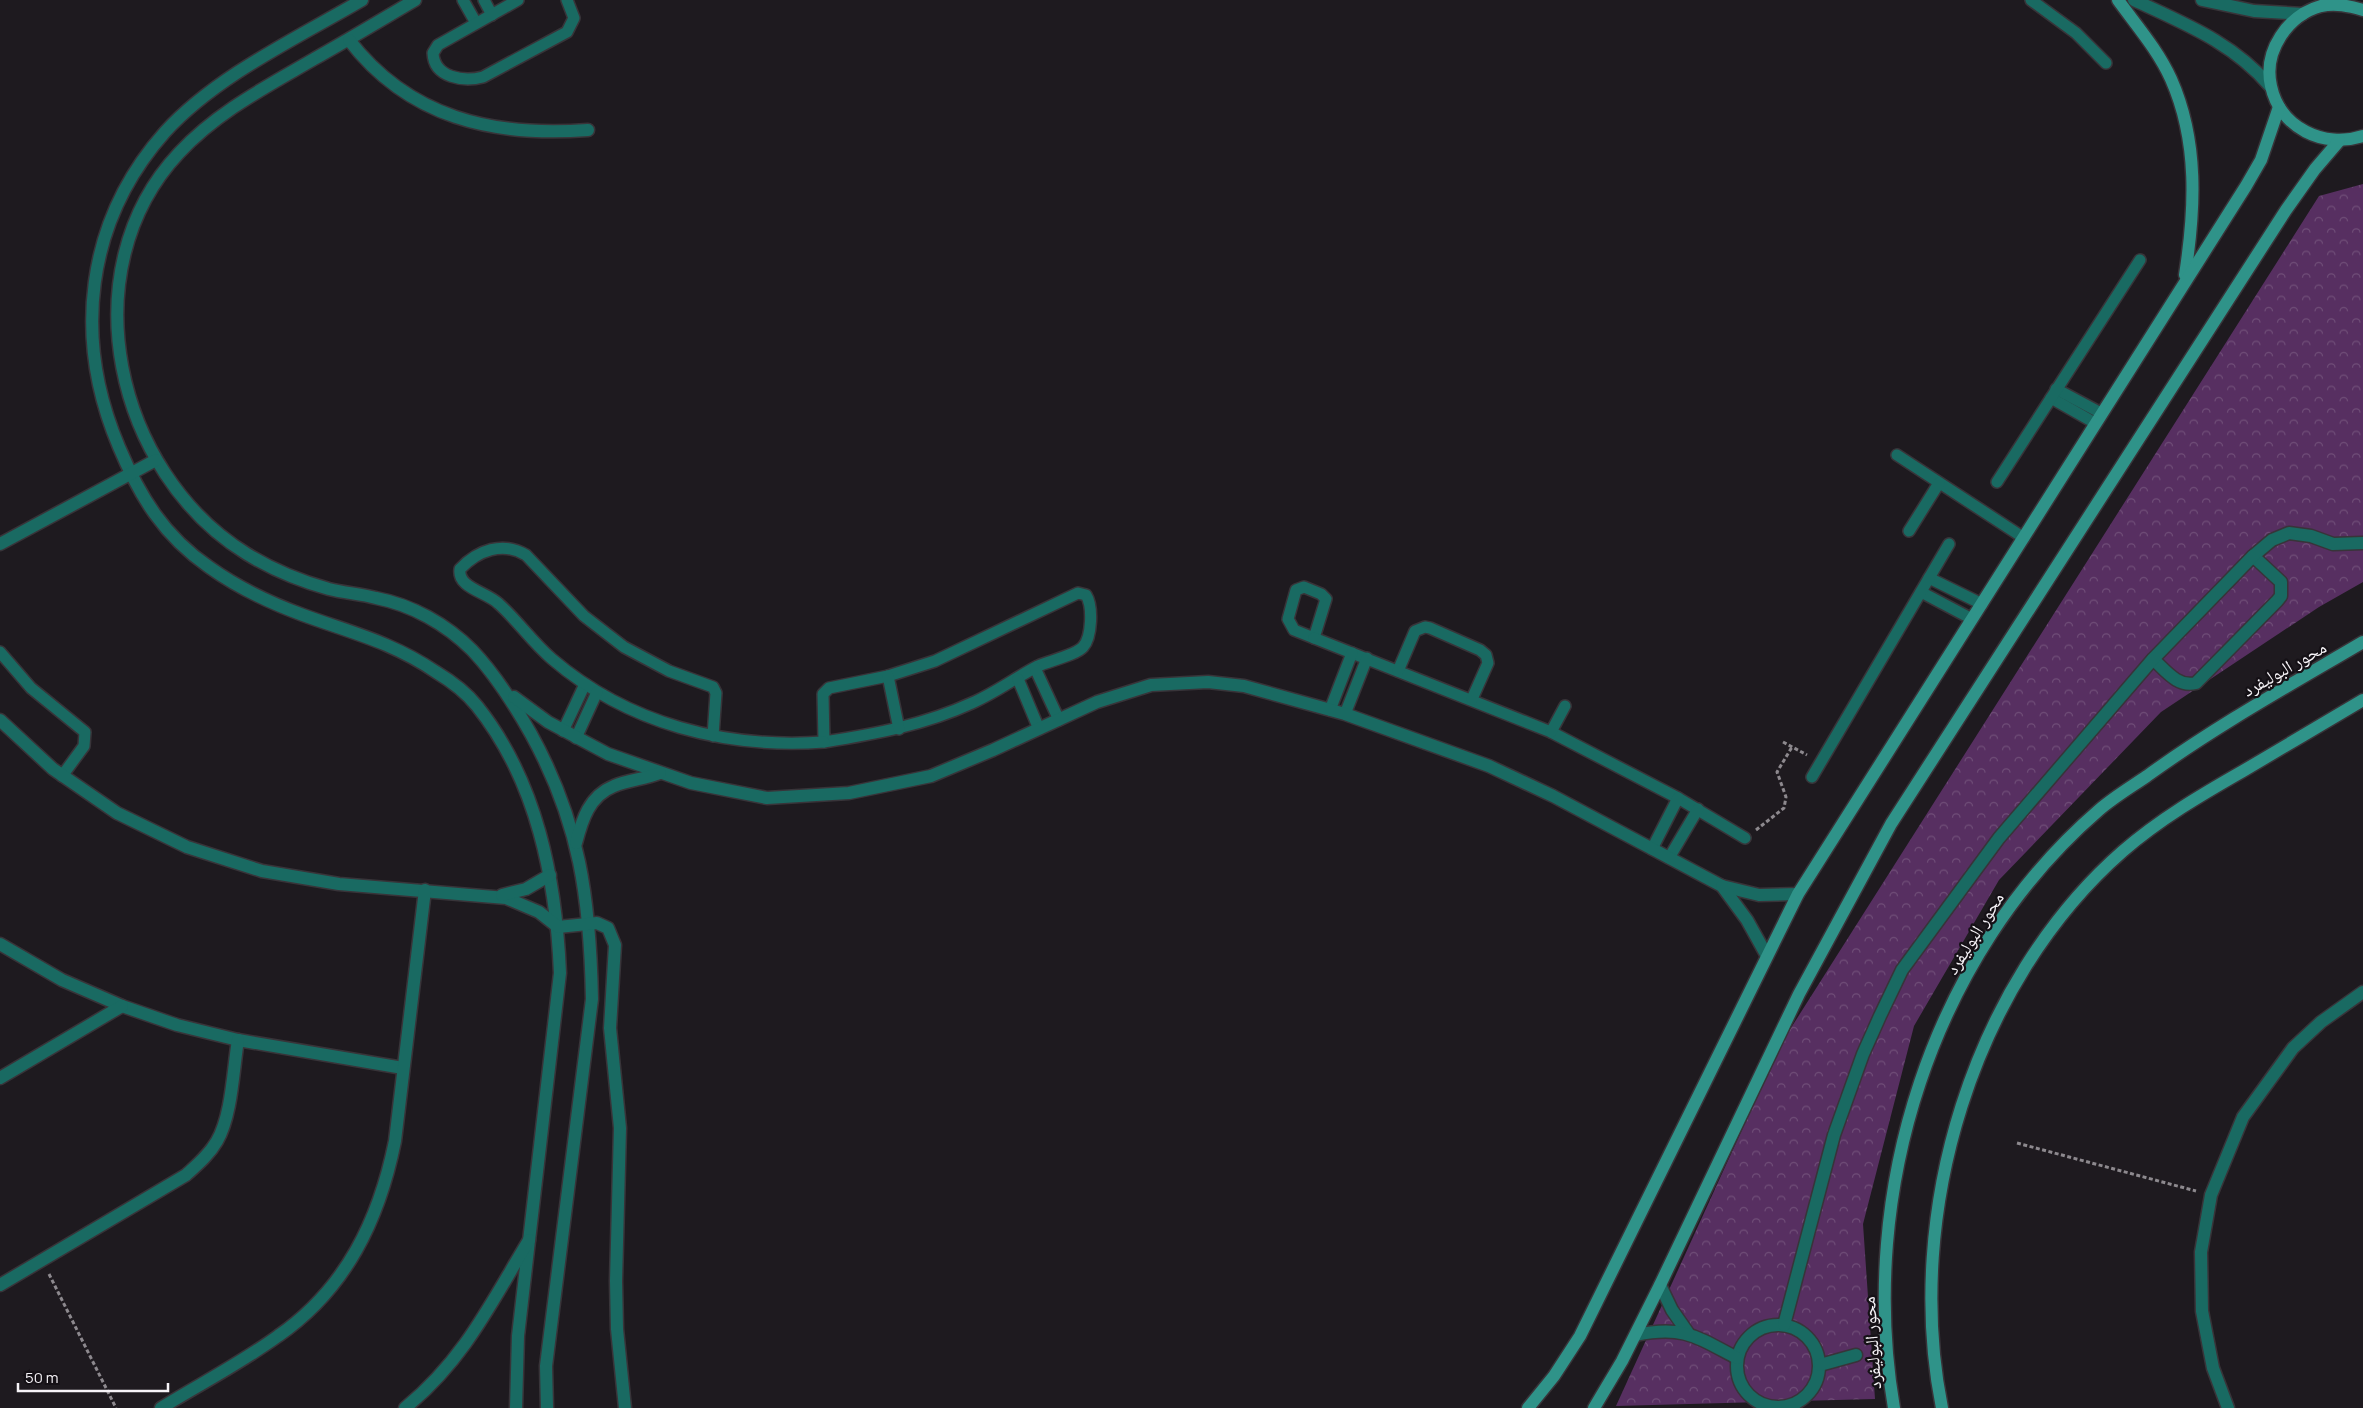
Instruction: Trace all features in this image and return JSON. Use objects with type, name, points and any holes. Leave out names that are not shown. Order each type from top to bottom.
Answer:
[{"type":"street","points":[[362,0],[212,89],[167,130],[140,165],[122,195],[100,251],[94,281],[92,332],[96,376],[105,412],[140,494],[160,521],[189,551],[208,567],[241,587],[275,604],[374,638],[398,649],[421,662],[461,690],[476,705],[515,769],[534,815],[546,854],[550,875],[558,927],[560,973],[518,1336],[516,1408]]},
{"type":"street","points":[[415,0],[252,95],[207,126],[176,155],[160,176],[135,222],[127,245],[119,284],[118,340],[128,396],[138,423],[156,460],[189,505],[204,521],[244,552],[266,565],[310,584],[396,603],[423,614],[453,633],[469,647],[502,687],[521,716],[552,775],[567,813],[583,872],[592,999],[546,1366],[547,1408]]},
{"type":"street","points":[[2118,0],[2154,49],[2171,79],[2181,108],[2188,141],[2194,192],[2194,209],[2184,281]]},
{"type":"street","points":[[2134,0],[2214,38],[2231,49],[2245,60],[2270,86],[2279,108],[2295,126],[2308,134],[2339,141],[2363,136]]},
{"type":"street","points":[[2202,0],[2254,11],[2303,14]]},
{"type":"street","points":[[2270,86],[2270,65],[2275,44],[2287,27],[2303,14],[2322,6],[2342,4],[2355,0]]},
{"type":"street","points":[[2342,4],[2363,10]]},
{"type":"street","points":[[349,40],[387,81],[405,94],[445,114],[496,128],[557,133],[588,130]]},
{"type":"street","points":[[1528,1408],[1554,1376],[1580,1336],[1798,894],[1887,750],[2024,538],[2260,160],[2279,108]]},
{"type":"street","points":[[1594,1408],[1636,1335],[1799,994],[1891,824],[2286,210],[2315,169],[2339,141]]},
{"type":"street","points":[[0,544],[156,460]]},
{"type":"street","points":[[1784,1325],[1834,1135],[1864,1054],[1902,970],[1999,838],[2153,659],[2253,556],[2272,540],[2290,533],[2311,536],[2333,544],[2363,543]]},
{"type":"street","points":[[2153,659],[2182,684],[2196,683],[2270,608],[2281,596],[2280,582],[2253,556]]},
{"type":"street","name":"محور البوليفرد","points":[[1894,1408],[1885,1330],[1886,1258],[1898,1164],[1920,1080],[1953,1000],[1992,930],[2042,866],[2100,809],[2166,762],[2233,718],[2363,642]]},
{"type":"street","points":[[502,687],[526,708],[576,738],[660,773],[708,787],[767,798],[849,793],[931,776],[1040,729],[1096,702],[1151,685],[1208,682],[1244,686],[1345,714],[1489,766],[1553,796],[1722,886],[1759,895],[1798,894]]},
{"type":"street","points":[[1942,1408],[1932,1344],[1930,1304],[1932,1256],[1942,1184],[1960,1109],[1988,1037],[2023,970],[2044,938],[2074,900],[2123,851],[2154,826],[2186,804],[2363,700]]},
{"type":"street","points":[[0,720],[62,776],[117,813],[187,847],[262,871],[339,884],[495,896],[529,906],[558,927],[597,923],[608,928],[615,945],[610,1028],[620,1128],[616,1281],[617,1329],[625,1408]]},
{"type":"street","points":[[576,843],[587,809],[603,792],[613,786],[660,773]]},
{"type":"street","points":[[495,896],[511,894],[526,889],[550,875]]},
{"type":"street","points":[[1722,886],[1747,920],[1767,956]]},
{"type":"street","points":[[161,1408],[279,1336],[309,1311],[335,1282],[362,1242],[374,1216],[387,1179],[395,1141],[425,890]]},
{"type":"street","points":[[0,944],[62,980],[122,1006],[178,1025],[238,1040],[403,1068]]},
{"type":"street","points":[[2228,1408],[2213,1368],[2202,1311],[2201,1252],[2211,1195],[2243,1117],[2293,1048],[2320,1022],[2363,992]]},
{"type":"street","points":[[0,1078],[122,1006]]},
{"type":"street","points":[[0,1285],[186,1175],[203,1160],[217,1140],[226,1118],[238,1040]]},
{"type":"street","points":[[405,1408],[424,1392],[455,1359],[482,1322],[531,1235]]},
{"type":"street","points":[[1660,1285],[1672,1310],[1688,1333]]},
{"type":"street","points":[[1784,1325],[1798,1329],[1809,1338],[1817,1351],[1820,1365],[1818,1379],[1811,1391],[1800,1401],[1788,1406],[1774,1408],[1760,1404],[1748,1395],[1740,1384],[1736,1370],[1736,1358],[1742,1344],[1760,1328],[1784,1325]]},
{"type":"street","points":[[1636,1335],[1662,1331],[1688,1333],[1736,1358]]},
{"type":"street","points":[[1820,1365],[1856,1355]]},
{"type":"lane","points":[[463,0],[476,23]]},
{"type":"lane","points":[[484,0],[492,15]]},
{"type":"lane","points":[[518,0],[476,23],[435,49],[433,53],[435,63],[446,74],[462,80],[483,77],[567,32],[574,18],[567,0]]},
{"type":"lane","points":[[2031,0],[2076,33],[2106,63]]},
{"type":"lane","points":[[1997,482],[2140,260]]},
{"type":"lane","points":[[2054,393],[2098,418]]},
{"type":"lane","points":[[1897,455],[2024,538]]},
{"type":"lane","points":[[1909,531],[1939,483]]},
{"type":"lane","points":[[1812,777],[1949,544]]},
{"type":"lane","points":[[713,736],[716,692],[713,687],[669,671],[617,642],[584,616],[526,556],[517,550],[495,548],[485,551],[464,564],[460,569],[459,576],[462,582],[497,601],[549,657],[597,692],[653,720],[713,736],[768,744],[824,742],[899,729],[947,714],[1018,679],[1035,668],[1076,652],[1084,645],[1089,627],[1089,604],[1086,595],[1078,593],[957,652],[934,661],[888,676],[833,686],[825,690],[823,699],[824,742]]},
{"type":"lane","points":[[1929,578],[1982,604]]},
{"type":"lane","points":[[1921,592],[1972,619]]},
{"type":"lane","points":[[1398,670],[1415,631],[1420,627],[1430,628],[1480,650],[1486,655],[1488,662],[1472,699]]},
{"type":"lane","points":[[1314,638],[1472,699],[1551,732],[1678,798],[1745,838]]},
{"type":"lane","points":[[0,652],[31,688],[86,732],[84,746],[62,776]]},
{"type":"lane","points":[[1330,710],[1352,653]]},
{"type":"lane","points":[[1345,714],[1366,658]]},
{"type":"lane","points":[[1035,668],[1059,720]]},
{"type":"lane","points":[[888,676],[899,729]]},
{"type":"lane","points":[[1018,679],[1040,729]]},
{"type":"lane","points":[[563,731],[585,684]]},
{"type":"lane","points":[[576,738],[597,692]]},
{"type":"lane","points":[[1551,732],[1565,706]]},
{"type":"lane","points":[[1652,849],[1678,798]]},
{"type":"lane","points":[[1669,858],[1698,809]]},
{"type":"path","points":[[1783,742],[1821,762]]},
{"type":"path","points":[[1745,838],[1784,808],[1786,797],[1777,772],[1792,746]]},
{"type":"path","points":[[2017,1143],[2211,1195]]},
{"type":"path","points":[[42,1260],[116,1408]]},
{"type":"green space","points":[[2363,184],[2363,582],[2319,607],[2161,712],[1999,880],[1914,1026],[1863,1224],[1875,1399],[1616,1406],[1782,1042],[2319,196]]}]
